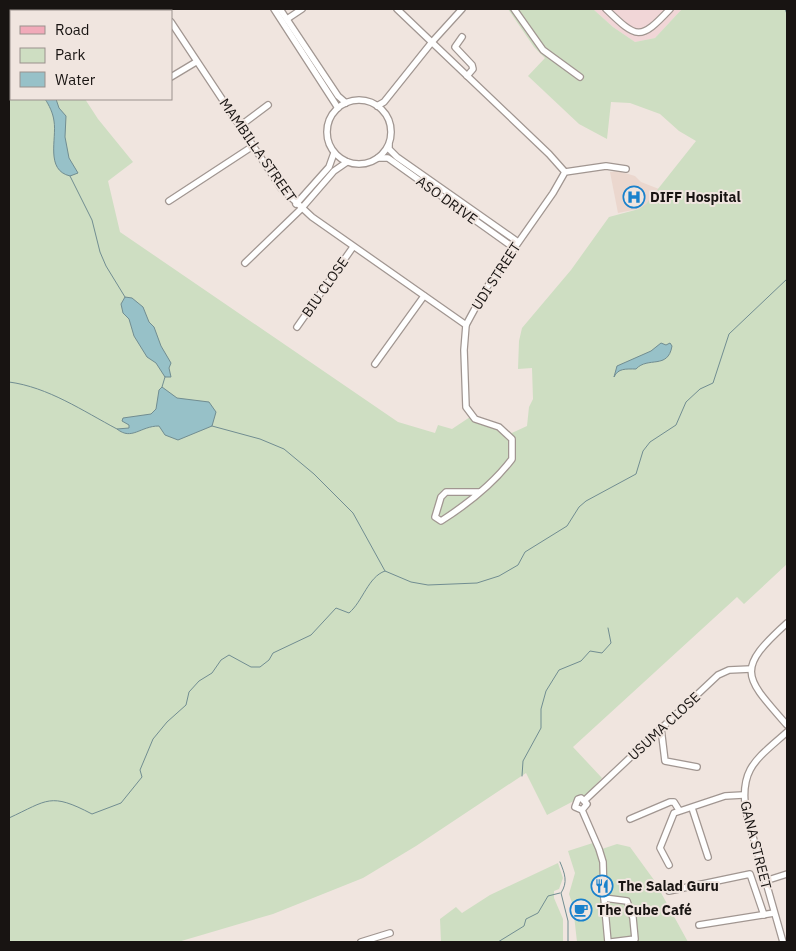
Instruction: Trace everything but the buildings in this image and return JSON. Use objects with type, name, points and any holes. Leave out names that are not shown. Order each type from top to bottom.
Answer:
[{"type":"street","points":[[274,9],[338,108]]},
{"type":"street","points":[[280,9],[338,96],[346,103]]},
{"type":"street","points":[[287,19],[302,9]]},
{"type":"street","points":[[397,9],[549,154],[565,172],[606,166],[626,169]]},
{"type":"street","points":[[377,106],[384,102],[432,42],[462,9]]},
{"type":"street","points":[[514,9],[543,50],[580,77]]},
{"type":"street","points":[[606,9],[629,30],[636,33],[650,30],[670,9]]},
{"type":"street","name":"MAMBILLA STREET","points":[[172,24],[281,188],[299,207],[353,247],[466,325]]},
{"type":"street","points":[[462,37],[455,47],[472,65],[472,69],[467,76]]},
{"type":"street","points":[[172,76],[196,62]]},
{"type":"street","points":[[362,100],[377,106],[384,113],[390,124],[389,144],[378,158],[360,165],[347,162],[334,152],[329,144],[327,131],[330,119],[338,108],[346,103],[362,100]]},
{"type":"street","points":[[240,126],[268,106]]},
{"type":"street","name":"ASO DRIVE","points":[[389,144],[389,149],[397,157],[516,245]]},
{"type":"street","points":[[169,202],[253,146]]},
{"type":"street","points":[[299,207],[329,167],[334,152]]},
{"type":"street","name":"ASO DRIVE","points":[[378,158],[388,158],[516,245]]},
{"type":"street","points":[[246,263],[334,172],[347,162]]},
{"type":"street","name":"UDI STREET","points":[[479,492],[512,459],[512,439],[500,427],[475,419],[466,407],[464,350],[466,325],[477,301],[553,193],[565,172]]},
{"type":"street","name":"BIU CLOSE","points":[[297,328],[353,247]]},
{"type":"street","points":[[376,364],[424,296]]},
{"type":"street","points":[[446,492],[479,492],[442,520],[435,517],[441,497],[446,492]]},
{"type":"street","points":[[787,623],[758,651],[751,669],[757,689],[787,725]]},
{"type":"street","name":"USUMA CLOSE","points":[[585,800],[718,676],[729,670],[751,669]]},
{"type":"street","points":[[661,728],[665,761],[697,767]]},
{"type":"street","name":"GANA STREET","points":[[783,942],[743,795],[748,771],[787,732]]},
{"type":"street","points":[[654,851],[660,848],[672,814],[725,796],[743,795]]},
{"type":"street","name":"USUMA CLOSE","points":[[578,799],[585,800],[586,808],[578,810],[575,803],[578,799]]},
{"type":"street","points":[[630,819],[670,802],[674,802],[680,810]]},
{"type":"street","points":[[692,808],[708,857]]},
{"type":"street","points":[[582,810],[603,862],[604,898],[609,942],[634,938],[633,918],[627,901],[604,898]]},
{"type":"street","points":[[660,848],[669,865]]},
{"type":"street","points":[[669,892],[750,874],[764,915]]},
{"type":"street","points":[[765,881],[787,874]]},
{"type":"street","points":[[699,926],[774,913]]},
{"type":"street","points":[[361,942],[390,934]]},
{"type":"shaded area","points":[[593,9],[682,9],[655,38],[635,42],[613,27]]},
{"type":"shaded area","name":"DIFF Hospital","points":[[618,171],[635,176],[641,182],[659,189],[643,208],[618,213],[610,172]]},
{"type":"green space","points":[[508,9],[593,9],[613,27],[635,42],[655,38],[682,9],[787,9],[787,564],[744,604],[737,597],[573,747],[602,778],[587,794],[547,815],[526,773],[416,846],[363,878],[273,914],[178,942],[9,942],[9,43],[10,42],[10,100],[86,100],[98,119],[133,162],[108,181],[120,232],[398,422],[435,433],[438,425],[452,429],[470,417],[478,423],[501,432],[505,436],[527,426],[529,407],[533,399],[532,368],[518,369],[519,341],[522,328],[571,270],[609,217],[639,209],[646,204],[696,141],[679,131],[660,114],[630,103],[611,102],[607,139],[579,124],[528,76],[545,58],[534,47]]},
{"type":"green space","points":[[599,841],[602,849],[617,844],[630,847],[654,880],[688,942],[577,942],[573,906],[569,894],[575,873],[568,851]]},
{"type":"green space","points":[[558,863],[563,878],[559,889],[554,891],[554,898],[563,919],[563,942],[441,942],[440,919],[456,907],[462,913],[490,895]]},
{"type":"water","points":[[46,100],[56,100],[59,108],[66,116],[65,137],[69,158],[78,173],[70,176],[62,173],[55,161],[55,128],[51,109]]},
{"type":"water","points":[[125,297],[132,298],[143,307],[171,363],[169,368],[171,377],[165,377],[156,363],[147,357],[134,336],[129,319],[123,313],[121,304]]},
{"type":"water","points":[[661,343],[666,345],[670,343],[672,346],[666,358],[646,363],[636,369],[620,371],[614,377],[617,366],[651,351]]},
{"type":"water","points":[[162,387],[177,398],[209,402],[216,412],[212,426],[178,440],[165,435],[159,426],[127,434],[117,429],[129,428],[129,425],[122,421],[123,418],[151,414],[156,409],[159,390]]},
{"type":"waterway","points":[[785,9],[787,14]]},
{"type":"waterway","points":[[70,176],[92,220],[100,252],[106,266],[125,297]]},
{"type":"waterway","points":[[9,818],[49,801],[67,803],[92,814],[121,803],[142,777],[140,770],[153,739],[167,722],[186,705],[189,692],[199,681],[212,673],[221,660],[229,655],[251,667],[260,667],[269,660],[273,653],[311,635],[336,608],[349,613],[374,578],[385,571],[411,582],[428,585],[477,583],[499,576],[518,565],[525,552],[567,526],[579,507],[586,501],[636,474],[643,451],[650,442],[676,425],[686,402],[700,389],[713,383],[729,334],[787,279]]},
{"type":"waterway","points":[[162,387],[165,377]]},
{"type":"waterway","points":[[9,382],[51,394],[117,429]]},
{"type":"waterway","points":[[212,426],[260,439],[284,449],[314,474],[353,513],[385,571]]},
{"type":"waterway","points":[[522,776],[523,761],[541,728],[541,709],[546,691],[559,670],[581,661],[590,651],[602,653],[611,643],[608,628]]},
{"type":"waterway","points":[[560,862],[565,878],[561,893],[568,921],[568,942]]},
{"type":"waterway","points":[[498,942],[524,926],[526,919],[538,913],[548,896],[560,893]]},
{"type":"place","name":"DIFF Hospital","points":[[634,197]]},
{"type":"place","name":"The Salad Guru","points":[[602,886]]},
{"type":"place","name":"The Cube Café","points":[[581,910]]}]
